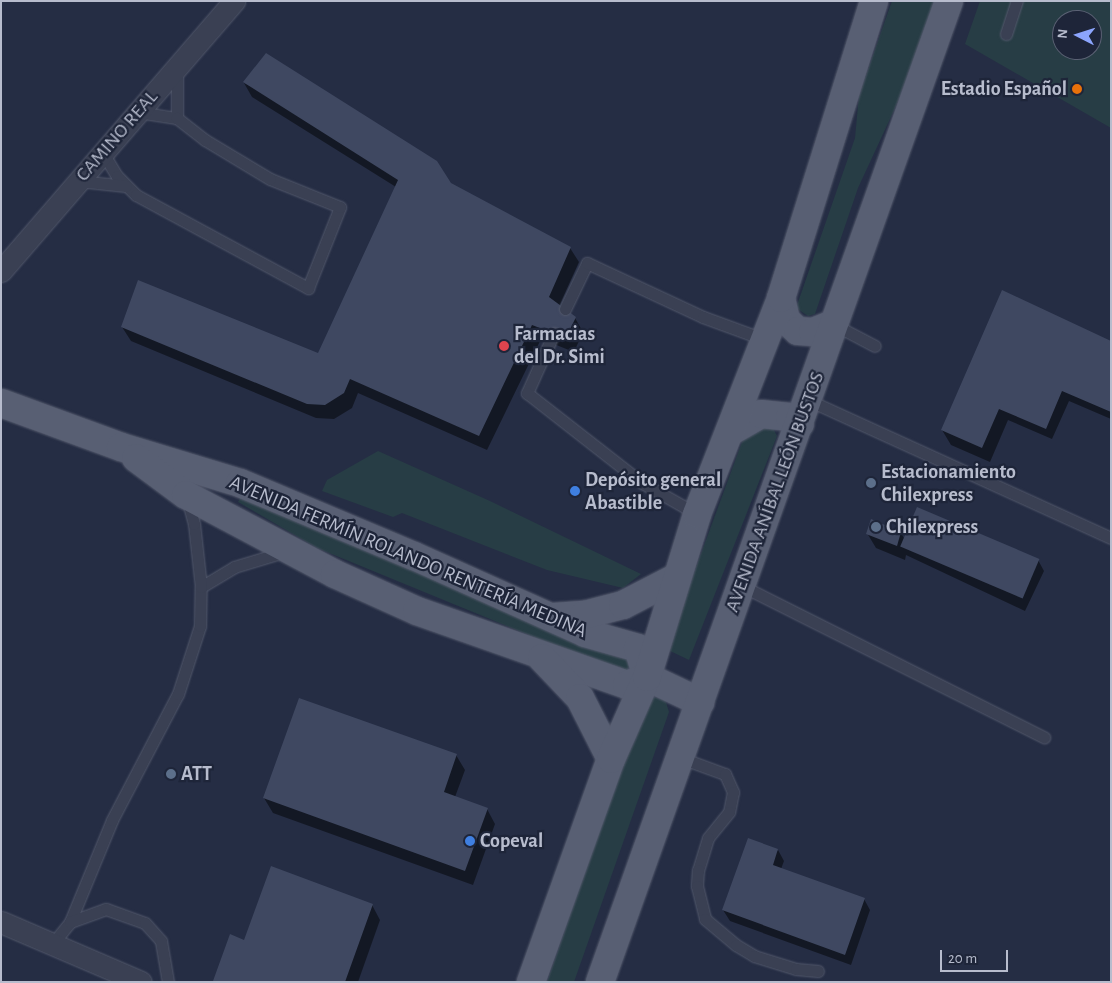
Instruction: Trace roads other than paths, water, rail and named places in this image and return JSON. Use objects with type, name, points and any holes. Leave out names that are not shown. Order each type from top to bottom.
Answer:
[{"type":"main road","points":[[531,982],[611,759],[647,677],[675,578],[697,514],[730,432],[763,339],[781,298],[874,1]]},
{"type":"main road","name":"AVENIDA ANÍBAL LEÓN BUSTOS","points":[[600,982],[949,1]]},
{"type":"main road","points":[[781,298],[786,320],[798,331],[813,332],[834,324]]},
{"type":"main road","name":"AVENIDA FERMÍN ROLANDO RENTERÍA MEDINA","points":[[1,403],[121,447],[240,483],[414,556],[546,617],[585,633],[638,648],[647,677],[627,685],[534,650],[417,611],[291,550],[186,496],[121,447]]},
{"type":"main road","points":[[730,432],[761,414],[790,417],[804,412]]},
{"type":"main road","points":[[546,617],[584,615],[623,605],[675,578]]},
{"type":"main road","points":[[534,650],[560,673],[580,698],[611,759]]},
{"type":"main road","points":[[647,677],[700,702]]},
{"type":"street","name":"CAMINO REAL","points":[[1,271],[234,1]]},
{"type":"street","points":[[1,922],[54,942],[141,982]]},
{"type":"lane","points":[[1006,34],[1018,1]]},
{"type":"lane","points":[[177,67],[177,118]]},
{"type":"lane","points":[[103,153],[126,186],[148,202],[308,288],[340,207],[270,179],[205,140],[177,118],[138,112]]},
{"type":"lane","points":[[79,181],[126,186]]},
{"type":"lane","points":[[565,309],[587,263],[704,317],[763,339]]},
{"type":"lane","points":[[834,324],[875,346]]},
{"type":"lane","points":[[554,333],[527,393],[642,483],[697,514]]},
{"type":"lane","points":[[804,412],[1111,538]]},
{"type":"lane","points":[[54,942],[70,922],[112,820],[178,694],[200,626],[201,587],[194,524],[186,496]]},
{"type":"lane","points":[[201,587],[257,558],[291,550]]},
{"type":"lane","points":[[742,586],[1044,737]]},
{"type":"lane","points":[[681,758],[725,774],[733,792],[729,812],[708,838],[698,870],[698,894],[705,918],[736,945],[754,956],[789,967],[818,971]]},
{"type":"lane","points":[[70,922],[106,909],[145,923],[162,941],[168,982]]},
{"type":"place","name":"Estadio Español","points":[[1077,89]]},
{"type":"place","name":"Farmacias del Dr. Simi","points":[[504,346]]},
{"type":"place","name":"Estacionamiento Chilexpress","points":[[871,483]]},
{"type":"place","name":"Depósito general Abastible","points":[[575,491]]},
{"type":"place","name":"Chilexpress","points":[[876,527]]},
{"type":"place","name":"ATT","points":[[171,774]]},
{"type":"place","name":"Copeval","points":[[470,841]]}]
